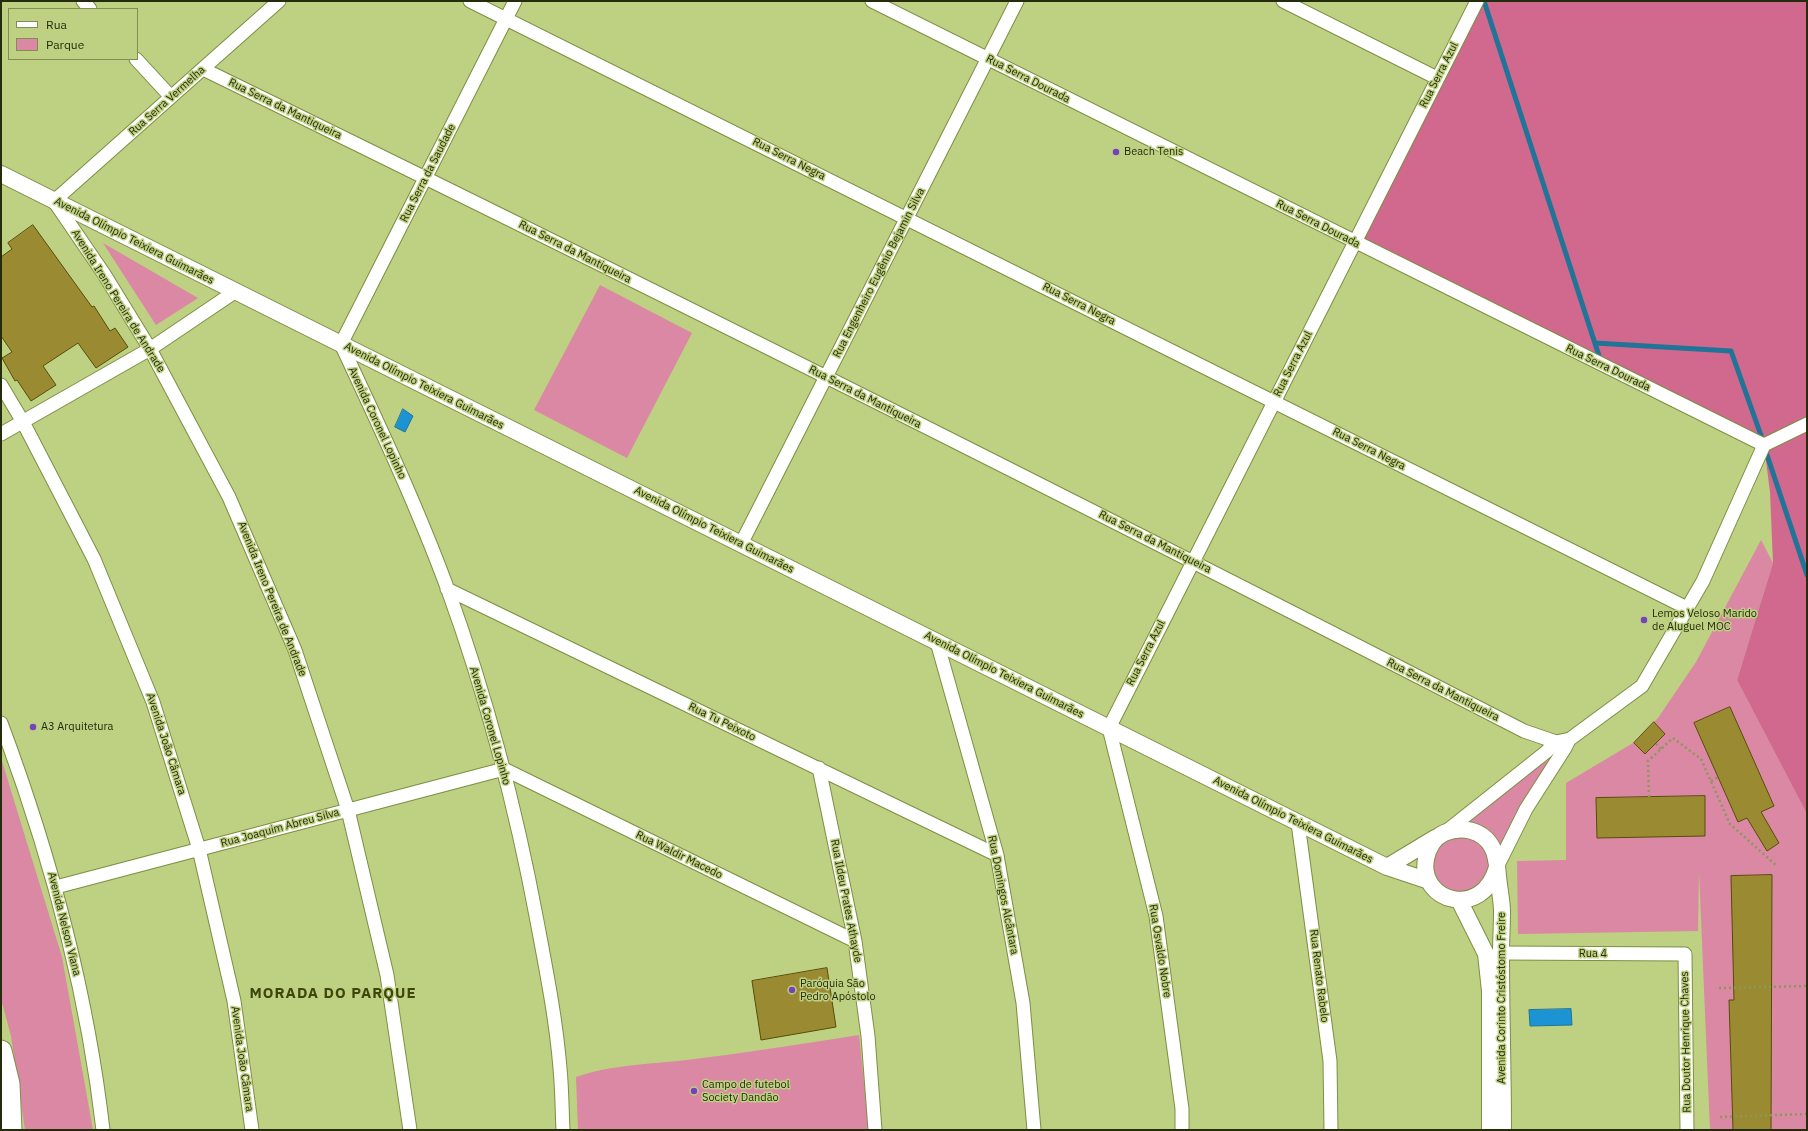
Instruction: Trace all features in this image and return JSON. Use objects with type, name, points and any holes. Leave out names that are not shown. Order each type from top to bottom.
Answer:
[{"type":"main road","points":[[1,1052],[10,1084],[11,1130]]},
{"type":"street","name":"Rua Serra Negra","points":[[470,1],[1687,608]]},
{"type":"street","name":"Rua Serra da Saudade","points":[[340,344],[515,1]]},
{"type":"street","name":"Rua Serra Dourada","points":[[872,1],[1764,445]]},
{"type":"street","name":"Rua Engenheiro Eugênio Bejamin Silva","points":[[741,544],[1017,1]]},
{"type":"street","points":[[1283,1],[1438,78]]},
{"type":"street","name":"Rua Serra Azul","points":[[1109,728],[1477,1]]},
{"type":"street","name":"Rua Serra Vermelha","points":[[54,201],[203,69],[275,2]]},
{"type":"street","points":[[137,60],[171,97]]},
{"type":"street","name":"Rua Serra da Mantiqueira","points":[[203,69],[426,177],[1193,561],[1524,731],[1564,743]]},
{"type":"street","name":"Avenida Olímpio Teixiera Guimarães","points":[[1,174],[1298,823],[1387,867],[1429,881]]},
{"type":"street","name":"Avenida Ireno Pereira de Andrade","points":[[54,201],[104,274],[150,349],[229,497],[296,650],[348,810],[387,974],[410,1130]]},
{"type":"street","points":[[1,434],[150,349],[236,292]]},
{"type":"street","name":"Avenida Coronel Lopinho","points":[[340,344],[398,465],[447,589],[478,678],[504,769],[527,867],[546,967],[560,1067],[563,1130]]},
{"type":"street","name":"Avenida João Câmara","points":[[1,385],[23,422],[94,559],[153,702],[199,849],[234,1001],[252,1130]]},
{"type":"street","points":[[1564,743],[1558,759],[1526,809],[1497,867],[1494,878],[1488,887],[1480,894],[1470,899],[1450,899],[1442,895],[1429,881],[1425,860],[1428,850],[1442,834],[1546,752],[1564,743],[1642,686],[1703,581],[1764,445],[1807,424]]},
{"type":"street","name":"Rua Tu Peixoto","points":[[447,589],[997,855]]},
{"type":"street","name":"Rua Domingos Alcântara","points":[[937,642],[997,855],[1023,1003],[1034,1130]]},
{"type":"street","name":"Avenida Nelson Viana","points":[[1,723],[24,785],[56,887],[80,991],[99,1096],[103,1130]]},
{"type":"street","name":"Rua Osvaldo Nobre","points":[[1109,728],[1156,916],[1182,1109],[1182,1130]]},
{"type":"street","name":"Rua Serra da Mantiqueira","points":[[1524,731],[1546,752],[1558,759]]},
{"type":"street","name":"Rua Ildeu Prates Athayde","points":[[819,768],[855,941],[868,1036],[875,1130]]},
{"type":"street","name":"Rua Joaquim Abreu Silva","points":[[56,887],[504,769]]},
{"type":"street","name":"Rua Waldir Macedo","points":[[504,769],[855,941]]},
{"type":"street","name":"Rua Renato Rabelo","points":[[1298,823],[1330,1061],[1331,1130]]},
{"type":"street","name":"Avenida Corinto Cristóstomo Freire","points":[[1387,867],[1442,834],[1453,830],[1464,829],[1475,832],[1484,837],[1496,856],[1502,911],[1497,1126]]},
{"type":"street","name":"Avenida Corinto Cristóstomo Freire","points":[[1459,900],[1486,954],[1490,991],[1497,1126]]},
{"type":"street","name":"Rua 4","points":[[1501,954],[1685,954]]},
{"type":"street","name":"Rua Doutor Henrique Chaves","points":[[1685,954],[1687,1130]]},
{"type":"path","points":[[1648,797],[1648,761],[1673,738],[1701,758],[1730,824],[1777,866]]},
{"type":"path","points":[[1656,744],[1661,749]]},
{"type":"path","points":[[1711,781],[1718,778]]},
{"type":"path","points":[[1719,988],[1807,986]]},
{"type":"path","points":[[1720,1117],[1807,1114]]},
{"type":"green space","points":[[103,243],[198,298],[156,325]]},
{"type":"green space","points":[[600,285],[692,333],[627,458],[534,410]]},
{"type":"green space","points":[[1761,540],[1773,563],[1737,680],[1807,814],[1807,1130],[1710,1130],[1699,871],[1698,931],[1518,934],[1517,861],[1566,860],[1566,783],[1633,743],[1658,718],[1696,662]]},
{"type":"green space","points":[[1554,757],[1499,852],[1459,826],[1532,770]]},
{"type":"green space","points":[[1,758],[62,957],[93,1130],[25,1130],[11,1036],[1,999]]},
{"type":"green space","points":[[1446,836],[1477,836],[1493,861],[1486,884],[1457,897],[1433,882],[1432,851]]},
{"type":"green space","points":[[859,1035],[869,1130],[578,1130],[576,1077],[616,1067],[687,1060]]},
{"type":"shaded area","points":[[1477,1],[1807,1],[1807,814],[1737,680],[1773,563],[1770,492],[1764,445],[1355,242]]},
{"type":"water","points":[[403,409],[413,416],[405,432],[395,427]]},
{"type":"water","points":[[1571,1009],[1572,1025],[1530,1026],[1529,1010]]},
{"type":"building","points":[[33,225],[92,307],[94,306],[110,331],[115,328],[128,347],[96,368],[78,343],[43,366],[56,385],[31,401],[17,380],[15,381],[2,358],[12,352],[1,336],[1,257],[12,249],[8,243]]},
{"type":"building","points":[[1730,707],[1774,806],[1761,812],[1779,843],[1767,851],[1747,818],[1738,822],[1694,723]]},
{"type":"building","points":[[1654,722],[1665,734],[1645,754],[1634,743]]},
{"type":"building","points":[[1705,796],[1705,836],[1597,838],[1596,798]]},
{"type":"building","points":[[1772,875],[1771,1130],[1733,1130],[1729,1000],[1734,1000],[1731,876]]},
{"type":"building","points":[[827,968],[836,1027],[761,1040],[752,981]]},
{"type":"waterway","points":[[1484,1],[1601,362]]},
{"type":"waterway","points":[[1595,343],[1731,351],[1763,441]]},
{"type":"waterway","points":[[1765,449],[1807,575]]},
{"type":"place","name":"Beach Tenis","points":[[1116,152]]},
{"type":"place","name":"Lemos Veloso Marido de Aluguel MOC","points":[[1644,620]]},
{"type":"place","name":"A3 Arquitetura","points":[[33,727]]},
{"type":"place","name":"Paróquia São Pedro Apóstolo","points":[[792,990]]},
{"type":"place","name":"Campo de futebol Society Dandão","points":[[694,1091]]},
{"type":"district","name":"MORADA DO PARQUE","points":[[333,994]]}]
